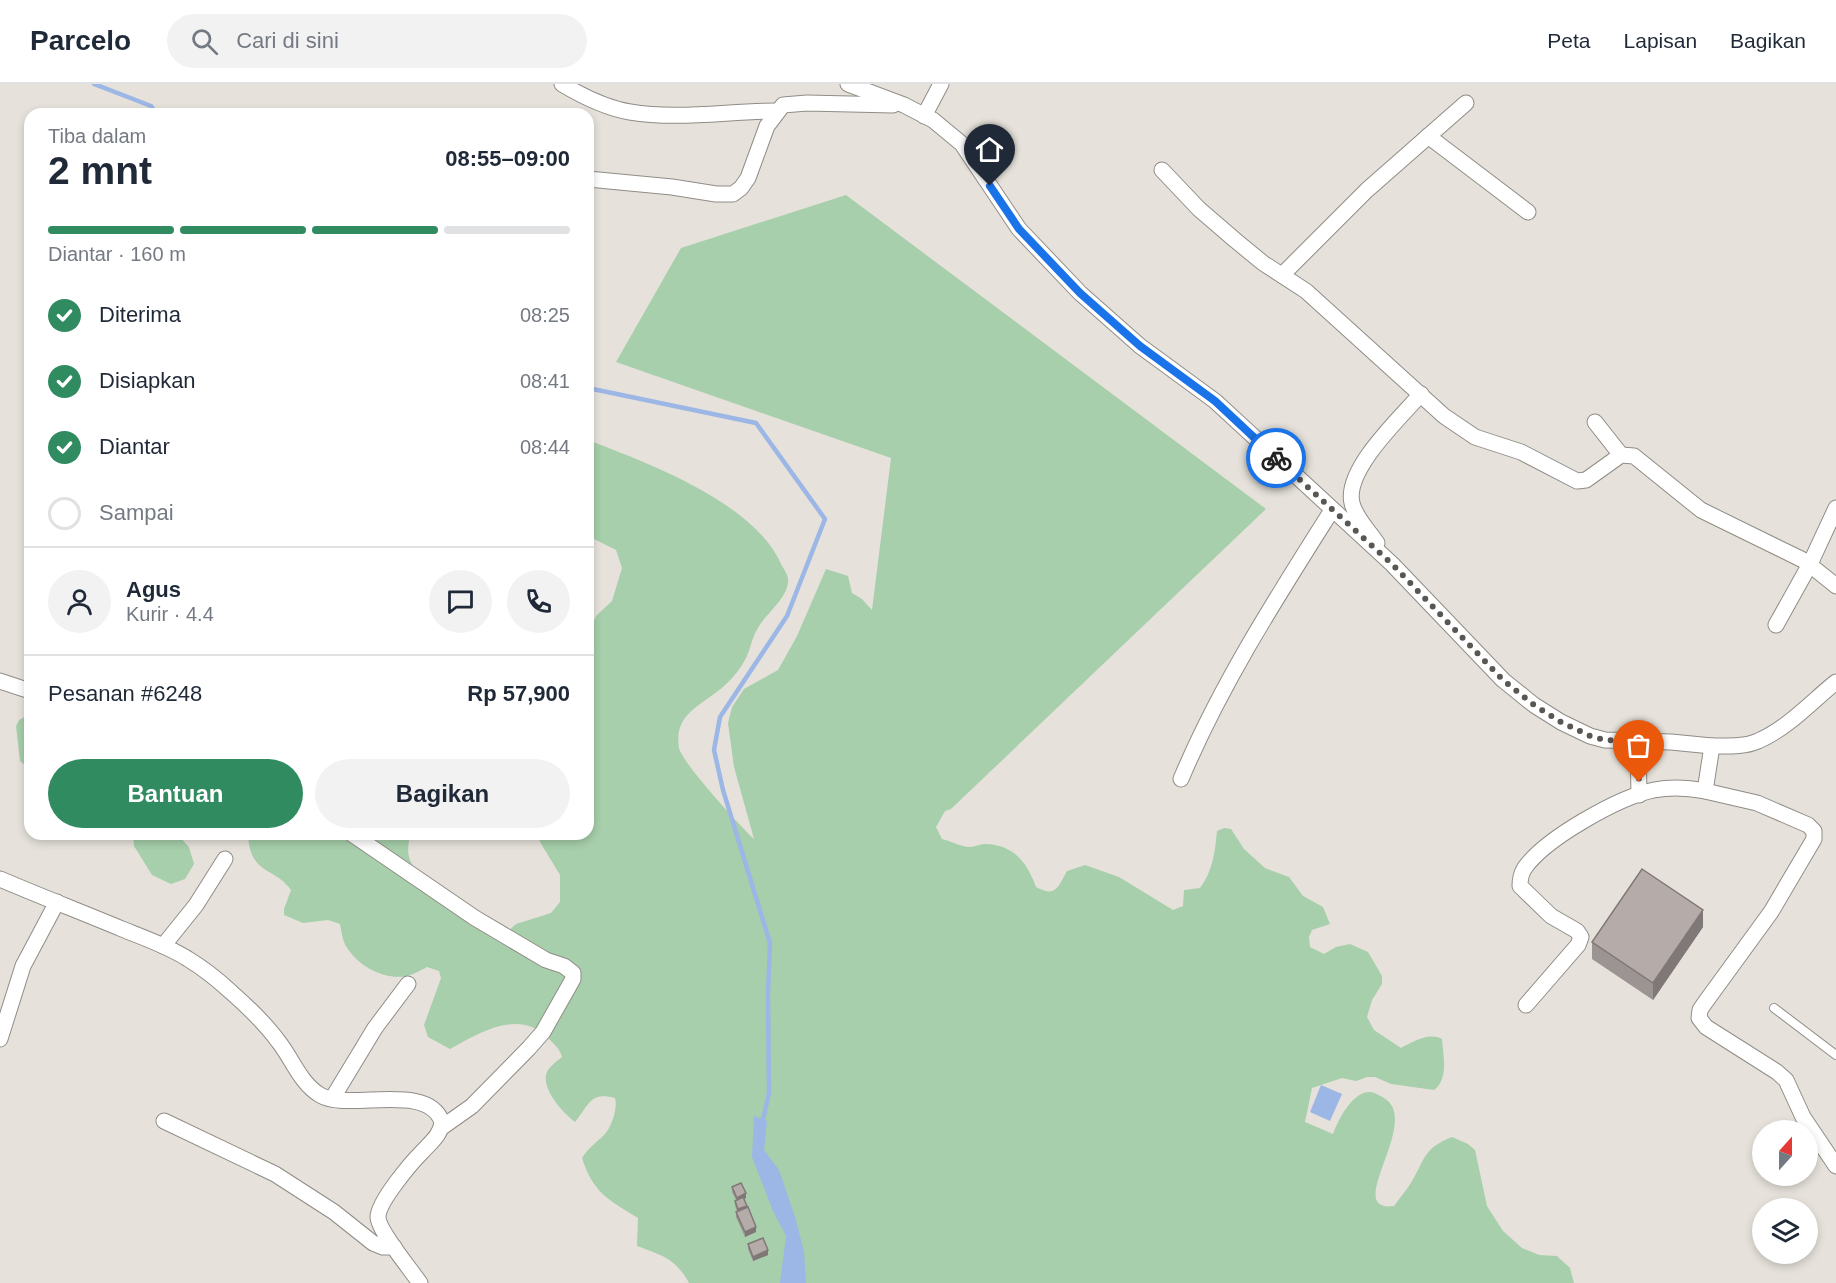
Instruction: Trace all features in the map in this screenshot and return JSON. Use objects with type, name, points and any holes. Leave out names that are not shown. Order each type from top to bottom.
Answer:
[{"type":"street","points":[[562,84],[606,106],[654,115],[777,111]]},
{"type":"street","points":[[924,116],[941,84]]},
{"type":"street","points":[[857,86],[904,105],[933,120],[962,144],[1019,229],[1080,293],[1140,346],[1215,401],[1392,564],[1503,680],[1534,705],[1561,722],[1590,736],[1605,740],[1733,746],[1757,742],[1780,728],[1836,682]]},
{"type":"street","points":[[594,179],[642,183],[716,195],[733,194],[748,178],[767,126],[783,105],[792,103],[904,105]]},
{"type":"street","points":[[1282,275],[1343,213],[1466,103]]},
{"type":"street","points":[[1428,136],[1528,212]]},
{"type":"street","points":[[1162,170],[1199,209],[1235,240],[1306,291],[1465,432],[1521,452],[1572,480],[1586,480],[1621,455],[1634,456],[1696,506],[1810,564],[1836,586]]},
{"type":"street","points":[[1392,564],[1352,505],[1350,491],[1358,471],[1421,394]]},
{"type":"street","points":[[1595,422],[1621,455]]},
{"type":"street","points":[[1776,625],[1810,564],[1836,508]]},
{"type":"street","points":[[1181,779],[1195,746],[1242,656],[1332,510]]},
{"type":"street","points":[[0,681],[24,689]]},
{"type":"street","points":[[1638,741],[1639,795]]},
{"type":"street","points":[[1705,791],[1712,746]]},
{"type":"street","points":[[1526,1005],[1578,945],[1581,938],[1577,931],[1551,916],[1520,886],[1524,868],[1563,833],[1604,810],[1639,795],[1655,790],[1681,788],[1757,803],[1808,825],[1814,831],[1814,839],[1771,912],[1700,1010],[1699,1018],[1706,1027],[1786,1080],[1803,1117],[1836,1166]]},
{"type":"street","points":[[361,840],[475,918],[546,960],[564,966],[573,973],[573,979],[536,1040],[472,1106],[441,1128],[406,1170],[379,1211],[378,1221],[420,1283]]},
{"type":"street","points":[[163,946],[196,905],[225,859]]},
{"type":"street","points":[[0,879],[163,946],[194,962],[232,993],[280,1042],[312,1089],[332,1099],[393,1099],[418,1103],[437,1113],[442,1122],[441,1128]]},
{"type":"street","points":[[0,1039],[23,966],[57,902]]},
{"type":"street","points":[[332,1099],[375,1028],[408,984]]},
{"type":"street","points":[[164,1121],[275,1174],[334,1212],[373,1243],[383,1247],[394,1247]]},
{"type":"lane","points":[[1774,1008],[1836,1055]]},
{"type":"green space","points":[[846,195],[1266,509],[951,809],[945,811],[936,827],[942,839],[967,847],[984,844],[1003,847],[1011,851],[1023,862],[1036,887],[1043,890],[1056,889],[1067,871],[1085,865],[1119,877],[1173,910],[1183,906],[1184,890],[1200,888],[1208,875],[1213,861],[1217,831],[1224,828],[1231,829],[1244,849],[1265,868],[1289,877],[1303,896],[1323,907],[1330,924],[1312,930],[1309,937],[1310,947],[1324,954],[1336,947],[1350,944],[1368,952],[1382,976],[1382,984],[1372,1000],[1367,1017],[1374,1030],[1401,1048],[1426,1037],[1442,1039],[1444,1059],[1442,1080],[1434,1090],[1391,1084],[1375,1077],[1356,1081],[1342,1078],[1312,1088],[1305,1122],[1333,1134],[1342,1114],[1358,1096],[1371,1092],[1384,1098],[1393,1110],[1395,1126],[1376,1195],[1380,1204],[1394,1206],[1434,1146],[1452,1137],[1468,1144],[1475,1150],[1487,1206],[1503,1231],[1522,1248],[1539,1255],[1557,1256],[1570,1268],[1574,1283],[689,1283],[673,1263],[654,1252],[637,1246],[638,1218],[603,1194],[586,1170],[582,1158],[610,1126],[615,1111],[615,1098],[600,1096],[595,1098],[575,1122],[555,1101],[546,1081],[547,1072],[562,1057],[561,1054],[552,1042],[537,1029],[525,1025],[499,1026],[473,1036],[450,1049],[428,1037],[424,1025],[441,978],[439,971],[427,967],[411,975],[397,977],[379,973],[370,969],[348,950],[343,940],[340,924],[328,920],[303,923],[284,915],[291,890],[284,882],[258,864],[253,857],[249,840],[409,840],[409,857],[414,868],[424,879],[466,910],[506,933],[516,924],[551,913],[560,902],[560,875],[540,840],[594,840],[594,620],[612,601],[622,568],[616,550],[594,539],[594,442],[669,473],[725,505],[749,523],[769,543],[787,575],[788,585],[785,592],[758,628],[742,665],[724,686],[691,711],[685,718],[678,736],[679,748],[690,767],[754,839],[734,767],[728,723],[732,707],[744,689],[778,670],[797,636],[826,569],[848,576],[852,593],[862,599],[872,610],[891,458],[616,362],[681,248]]},
{"type":"green space","points":[[24,717],[24,764],[20,761],[16,726]]},
{"type":"green space","points":[[134,840],[183,840],[189,847],[194,864],[185,879],[171,884],[152,875],[134,846]]},
{"type":"water","points":[[1321,1085],[1342,1094],[1330,1121],[1310,1112]]},
{"type":"water","points":[[754,1116],[767,1121],[764,1150],[779,1170],[796,1220],[804,1252],[806,1283],[780,1283],[786,1236],[773,1211],[752,1157]]},
{"type":"building","points":[[1642,869],[1703,910],[1653,983],[1592,942]]},
{"type":"building","points":[[741,1183],[746,1193],[737,1198],[732,1187]]},
{"type":"building","points":[[743,1197],[747,1206],[738,1209],[735,1201]]},
{"type":"building","points":[[748,1207],[756,1227],[745,1232],[736,1212]]},
{"type":"building","points":[[763,1238],[768,1250],[753,1257],[748,1244]]},
{"type":"waterway","points":[[94,84],[152,108]]},
{"type":"waterway","points":[[594,389],[756,423],[825,519],[787,616],[720,717],[714,750],[723,790],[770,943],[769,1093],[762,1124]]},
{"type":"way so far","points":[[1276,458],[1392,564],[1445,622],[1503,680],[1534,705],[1590,736],[1605,740],[1638,741],[1639,782]]},
{"type":"route","points":[[990,186],[1019,229],[1080,293],[1140,346],[1200,388],[1276,458]]}]
